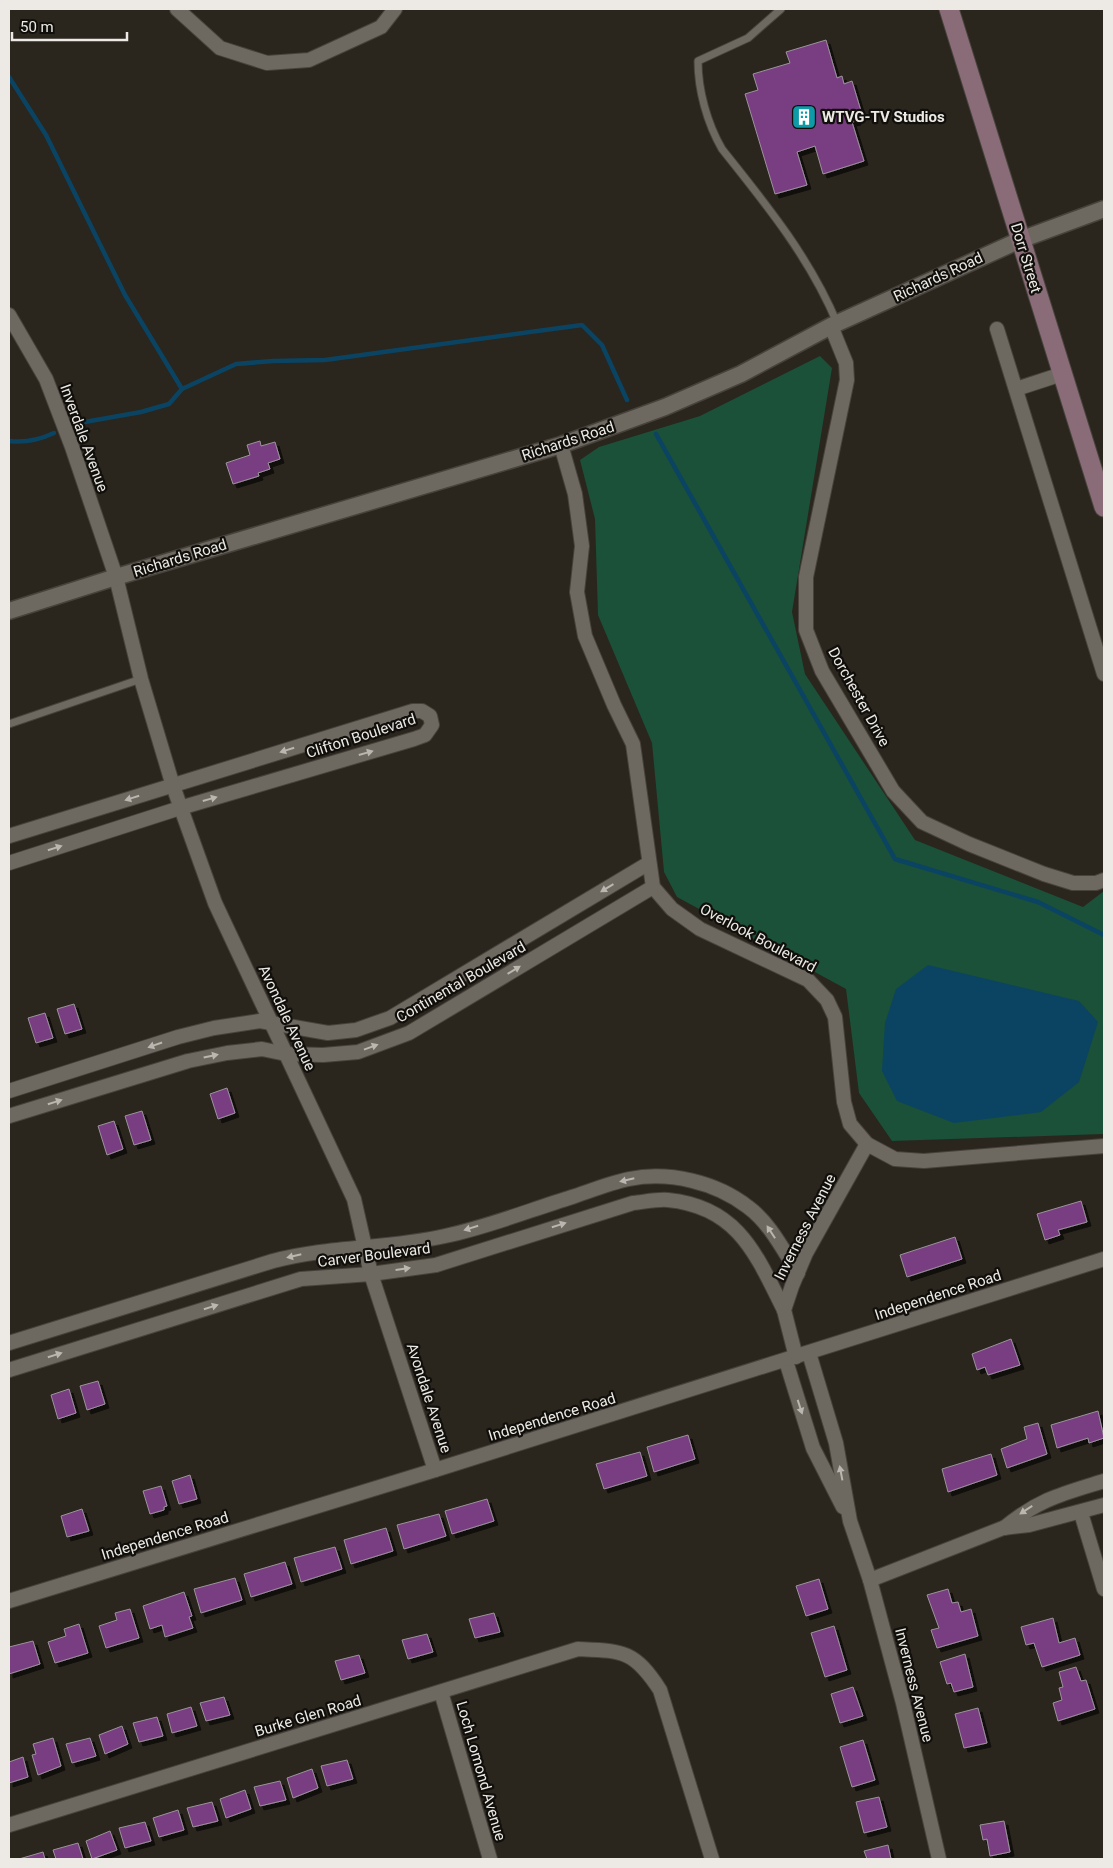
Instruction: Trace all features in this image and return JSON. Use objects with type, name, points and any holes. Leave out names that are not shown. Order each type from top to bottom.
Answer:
[{"type":"main road","name":"Dorr Street","points":[[949,9],[1104,507]]},
{"type":"street","points":[[177,9],[220,48],[267,63],[309,60],[381,27],[395,9]]},
{"type":"street","name":"Richards Road","points":[[9,612],[116,577],[561,445],[673,404],[741,374],[834,325],[1020,240],[1104,210]]},
{"type":"street","name":"Inverdale Avenue","points":[[9,315],[53,395],[116,577]]},
{"type":"street","name":"Dorchester Drive","points":[[834,325],[846,363],[847,380],[806,577],[806,630],[822,671],[894,791],[922,822],[969,844],[1044,874],[1073,883],[1096,883],[1104,880]]},
{"type":"street","points":[[997,329],[1104,674]]},
{"type":"street","points":[[1016,389],[1062,374]]},
{"type":"street","points":[[561,445],[575,494],[582,546],[577,592],[585,636],[614,705],[633,744],[653,887]]},
{"type":"street","name":"Avondale Avenue","points":[[116,577],[141,679],[180,808],[215,903],[286,1054],[310,1110],[354,1199],[371,1274],[435,1470]]},
{"type":"street","name":"Clifton Boulevard","points":[[9,836],[413,711],[422,711],[430,716],[432,725],[425,735],[414,739],[180,808],[9,862]]},
{"type":"street","name":"Continental Boulevard","points":[[9,1091],[178,1037],[242,1023],[271,1022],[328,1033],[356,1030],[390,1018],[649,862]]},
{"type":"street","name":"Continental Boulevard","points":[[9,1116],[188,1061],[227,1052],[262,1049],[286,1054],[323,1055],[358,1052],[408,1033],[653,887]]},
{"type":"street","name":"Overlook Boulevard","points":[[653,887],[672,909],[700,929],[808,980],[827,1000],[835,1017],[844,1102],[850,1124],[867,1144],[895,1159],[924,1161],[1104,1146]]},
{"type":"street","name":"Inverness Avenue","points":[[867,1144],[798,1273],[784,1310],[797,1357],[814,1448],[850,1521],[870,1580],[905,1712],[938,1859]]},
{"type":"street","name":"Carver Boulevard","points":[[9,1343],[299,1254],[389,1246],[447,1236],[630,1179],[674,1177],[702,1183],[748,1206],[766,1224],[798,1273]]},
{"type":"street","name":"Carver Boulevard","points":[[9,1370],[301,1279],[371,1274],[436,1264],[633,1203],[667,1200],[701,1207],[732,1224],[758,1257],[784,1310]]},
{"type":"street","name":"Independence Road","points":[[9,1601],[797,1357],[1104,1259]]},
{"type":"street","name":"Inverness Avenue","points":[[797,1357],[836,1443],[850,1521]]},
{"type":"street","points":[[1004,1528],[1025,1510],[1056,1496],[1104,1481]]},
{"type":"street","points":[[870,1580],[1004,1528],[1029,1525],[1100,1506],[1088,1486]]},
{"type":"street","points":[[1056,1496],[1062,1517]]},
{"type":"street","points":[[1081,1512],[1104,1589]]},
{"type":"street","name":"Burke Glen Road","points":[[9,1825],[578,1648],[618,1651],[636,1660],[649,1673],[660,1690],[712,1859]]},
{"type":"street","name":"Loch Lomond Avenue","points":[[441,1692],[490,1859]]},
{"type":"lane","points":[[781,9],[748,38],[698,61],[698,78],[713,133],[722,149],[800,252],[824,290],[834,325]]},
{"type":"lane","points":[[9,724],[141,679]]},
{"type":"green space","points":[[820,356],[832,368],[792,612],[805,674],[915,840],[1083,907],[1104,891],[1104,1134],[892,1141],[859,1093],[846,989],[677,897],[664,872],[652,743],[598,615],[595,519],[580,460],[599,447],[700,416]]},
{"type":"water","points":[[928,965],[1079,1001],[1098,1022],[1079,1082],[1041,1112],[954,1123],[897,1101],[882,1071],[885,1023],[896,989]]},
{"type":"building","name":"WTVG-TV Studios","points":[[826,40],[837,78],[842,76],[844,84],[852,81],[861,111],[854,113],[857,121],[852,122],[864,161],[823,174],[815,146],[797,152],[807,185],[775,194],[745,94],[758,90],[753,74],[790,63],[786,52]]},
{"type":"building","points":[[260,441],[261,446],[275,442],[280,459],[268,463],[270,469],[258,473],[259,476],[233,484],[226,463],[250,455],[247,445]]},
{"type":"building","points":[[74,1004],[82,1029],[65,1034],[57,1009]]},
{"type":"building","points":[[45,1013],[53,1038],[36,1043],[28,1018]]},
{"type":"building","points":[[227,1088],[235,1113],[218,1119],[210,1094]]},
{"type":"building","points":[[142,1111],[151,1140],[134,1145],[125,1116]]},
{"type":"building","points":[[114,1121],[123,1149],[107,1155],[98,1126]]},
{"type":"building","points":[[1081,1201],[1087,1222],[1058,1230],[1060,1235],[1045,1240],[1037,1214]]},
{"type":"building","points":[[955,1237],[962,1259],[907,1277],[900,1255]]},
{"type":"building","points":[[1011,1339],[1020,1365],[988,1375],[985,1367],[977,1370],[972,1354]]},
{"type":"building","points":[[98,1381],[105,1404],[87,1410],[80,1386]]},
{"type":"building","points":[[69,1389],[76,1413],[58,1419],[51,1395]]},
{"type":"building","points":[[1098,1411],[1104,1438],[1089,1443],[1088,1438],[1057,1448],[1051,1425]]},
{"type":"building","points":[[1038,1423],[1047,1454],[1007,1468],[1001,1449],[1027,1439],[1024,1427]]},
{"type":"building","points":[[688,1435],[695,1459],[654,1472],[647,1447]]},
{"type":"building","points":[[640,1452],[647,1476],[604,1489],[596,1464]]},
{"type":"building","points":[[991,1454],[997,1475],[948,1492],[942,1469]]},
{"type":"building","points":[[190,1475],[197,1499],[179,1504],[172,1481]]},
{"type":"building","points":[[161,1486],[167,1506],[164,1507],[164,1510],[150,1514],[143,1491]]},
{"type":"building","points":[[487,1499],[494,1521],[452,1534],[445,1511]]},
{"type":"building","points":[[82,1509],[89,1531],[67,1537],[61,1516]]},
{"type":"building","points":[[439,1514],[446,1536],[404,1549],[397,1525]]},
{"type":"building","points":[[386,1528],[393,1551],[351,1564],[344,1540]]},
{"type":"building","points":[[335,1547],[342,1569],[301,1582],[294,1558]]},
{"type":"building","points":[[285,1562],[292,1584],[251,1597],[244,1574]]},
{"type":"building","points":[[235,1578],[242,1600],[201,1613],[194,1589]]},
{"type":"building","points":[[819,1579],[828,1609],[806,1616],[796,1586]]},
{"type":"building","points":[[948,1589],[952,1603],[958,1602],[961,1612],[971,1609],[978,1636],[937,1648],[931,1630],[939,1628],[927,1595]]},
{"type":"building","points":[[184,1592],[192,1616],[189,1617],[193,1628],[165,1637],[162,1625],[150,1629],[143,1606]]},
{"type":"building","points":[[130,1609],[139,1638],[106,1648],[99,1626],[117,1620],[115,1613]]},
{"type":"building","points":[[494,1613],[500,1632],[475,1638],[469,1619]]},
{"type":"building","points":[[1053,1618],[1059,1643],[1075,1638],[1080,1655],[1042,1667],[1034,1643],[1026,1645],[1021,1627]]},
{"type":"building","points":[[79,1624],[88,1653],[55,1663],[48,1642],[66,1636],[64,1629]]},
{"type":"building","points":[[834,1626],[847,1670],[825,1677],[811,1633]]},
{"type":"building","points":[[427,1634],[433,1652],[408,1659],[402,1640]]},
{"type":"building","points":[[33,1641],[40,1664],[9,1674],[9,1647]]},
{"type":"building","points":[[965,1654],[973,1687],[954,1692],[951,1683],[947,1684],[940,1662]]},
{"type":"building","points":[[359,1655],[365,1673],[341,1680],[335,1661]]},
{"type":"building","points":[[1076,1667],[1081,1681],[1086,1680],[1095,1709],[1058,1721],[1053,1703],[1062,1700],[1059,1688],[1063,1687],[1059,1672]]},
{"type":"building","points":[[853,1687],[863,1716],[840,1723],[831,1694]]},
{"type":"building","points":[[224,1697],[230,1715],[206,1721],[200,1703]]},
{"type":"building","points":[[191,1707],[197,1726],[172,1733],[167,1714]]},
{"type":"building","points":[[978,1708],[987,1743],[964,1748],[955,1714]]},
{"type":"building","points":[[157,1717],[163,1736],[139,1742],[133,1723]]},
{"type":"building","points":[[122,1726],[128,1744],[105,1754],[99,1735]]},
{"type":"building","points":[[53,1738],[61,1766],[38,1775],[32,1755],[36,1754],[33,1744]]},
{"type":"building","points":[[90,1738],[96,1756],[72,1763],[66,1744]]},
{"type":"building","points":[[863,1740],[875,1780],[852,1787],[840,1747]]},
{"type":"building","points":[[23,1757],[28,1777],[9,1783],[9,1762]]},
{"type":"building","points":[[347,1760],[353,1779],[327,1786],[321,1766]]},
{"type":"building","points":[[312,1769],[318,1788],[293,1798],[287,1778]]},
{"type":"building","points":[[280,1781],[286,1800],[260,1806],[254,1787]]},
{"type":"building","points":[[245,1790],[251,1809],[226,1818],[220,1799]]},
{"type":"building","points":[[879,1797],[887,1827],[864,1833],[856,1802]]},
{"type":"building","points":[[212,1802],[218,1821],[193,1827],[187,1808]]},
{"type":"building","points":[[178,1810],[184,1830],[159,1837],[153,1818]]},
{"type":"building","points":[[1004,1821],[1010,1852],[990,1856],[987,1839],[983,1840],[980,1825]]},
{"type":"building","points":[[145,1822],[151,1841],[125,1848],[119,1828]]},
{"type":"building","points":[[110,1831],[117,1850],[92,1859],[86,1841]]},
{"type":"building","points":[[78,1843],[83,1859],[56,1859],[53,1850]]},
{"type":"building","points":[[888,1845],[891,1859],[867,1859],[864,1851]]},
{"type":"building","points":[[43,1852],[45,1859],[19,1859]]},
{"type":"waterway","points":[[9,77],[46,135],[125,295],[182,389],[236,364],[325,360],[582,325],[602,345],[627,400]]},
{"type":"waterway","points":[[79,423],[141,412],[169,404],[182,389]]},
{"type":"waterway","points":[[9,441],[21,442],[54,433]]},
{"type":"waterway","points":[[656,434],[895,859],[1038,902],[1104,935]]},
{"type":"place","name":"WTVG-TV Studios","points":[[804,117]]}]
